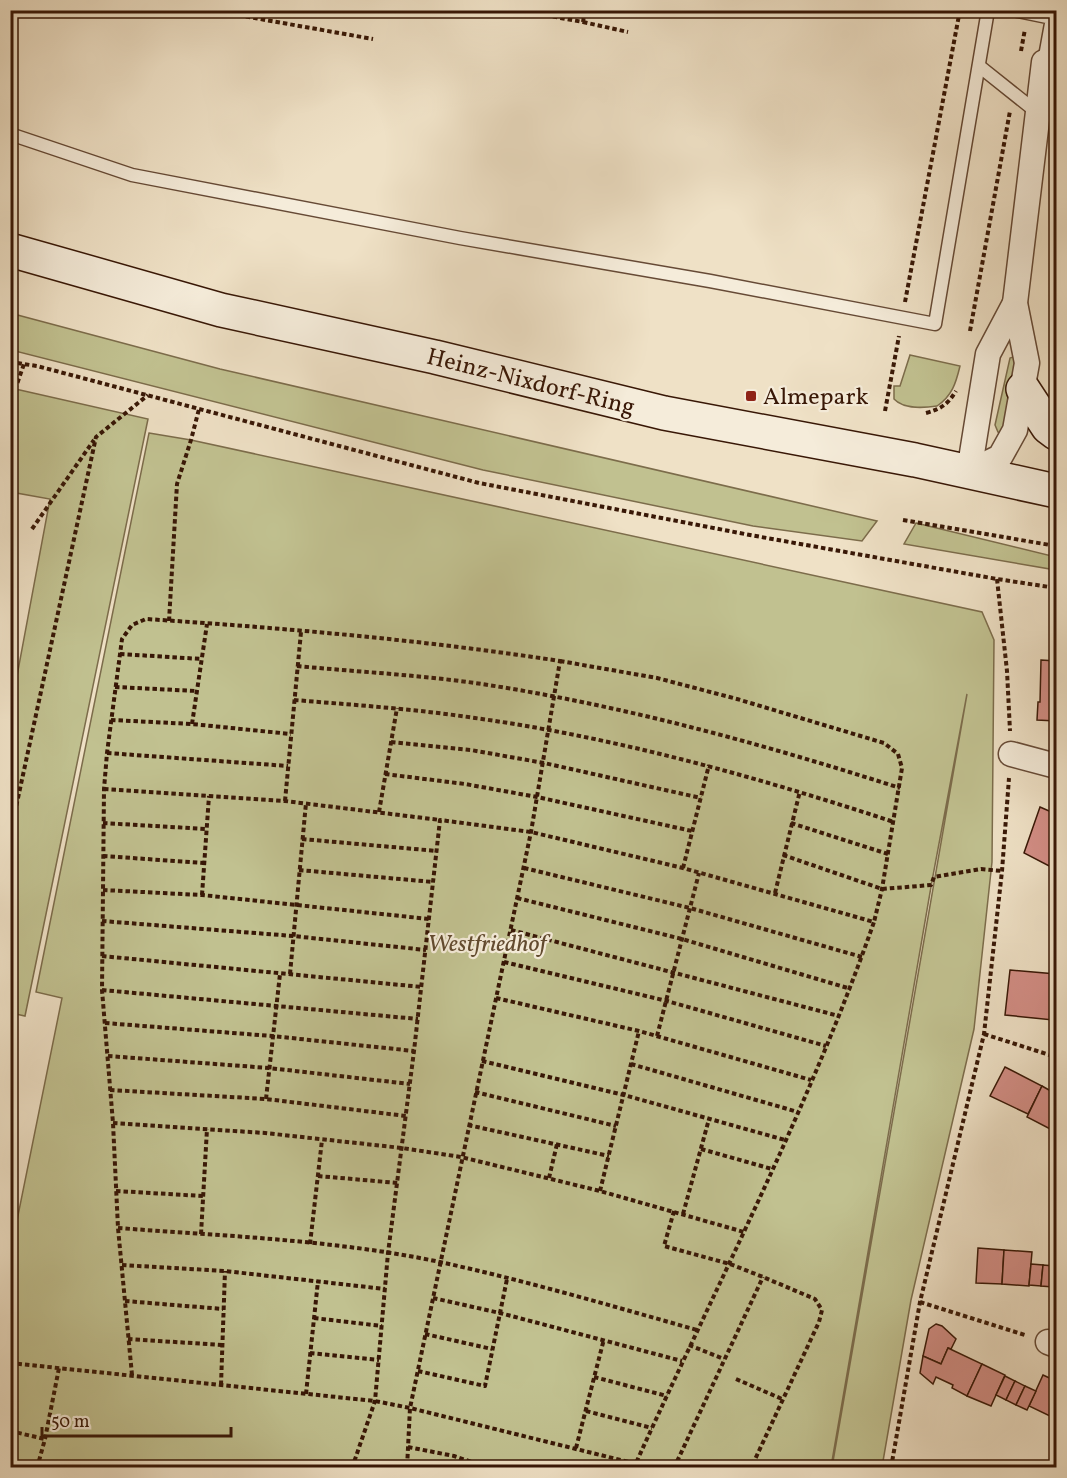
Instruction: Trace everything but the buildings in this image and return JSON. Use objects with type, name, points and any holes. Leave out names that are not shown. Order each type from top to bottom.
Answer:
[{"type":"main road","name":"Heinz-Nixdorf-Ring","points":[[10,250],[221,310],[435,357],[664,413],[741,426],[1056,491]]},
{"type":"main road","points":[[1023,389],[1048,427],[1056,433]]},
{"type":"street","points":[[969,472],[1000,457],[1016,430],[1027,363],[1015,303],[1044,62]]},
{"type":"street","points":[[969,472],[988,354],[1015,303]]},
{"type":"street","points":[[1011,754],[1056,766]]},
{"type":"lane","points":[[10,134],[132,175],[460,238],[710,281],[935,324],[988,10]]},
{"type":"lane","points":[[1013,10],[1053,14],[1044,62]]},
{"type":"lane","points":[[979,66],[1038,113]]},
{"type":"path","points":[[209,10],[373,39]]},
{"type":"path","points":[[516,10],[628,32]]},
{"type":"path","points":[[583,22],[585,10]]},
{"type":"path","points":[[885,411],[960,10]]},
{"type":"path","points":[[968,341],[1027,13]]},
{"type":"path","points":[[10,362],[199,408],[479,483],[1056,588]]},
{"type":"path","points":[[10,404],[24,364]]},
{"type":"path","points":[[926,413],[940,410],[948,403],[957,387]]},
{"type":"path","points":[[32,529],[96,437],[148,395]]},
{"type":"path","points":[[169,621],[177,484],[199,408]]},
{"type":"path","points":[[10,835],[96,437]]},
{"type":"path","points":[[903,520],[1056,546]]},
{"type":"path","points":[[891,1467],[920,1302],[984,1034],[1002,871],[1011,754],[1007,671],[997,579]]},
{"type":"path","points":[[132,1375],[118,1228],[113,1123],[102,990],[103,823],[106,753],[122,639],[132,625],[146,620],[169,621],[484,650],[561,661],[668,681],[884,743],[897,754],[902,768],[882,889],[874,922],[851,989],[730,1264],[689,1345],[636,1463]]},
{"type":"path","points":[[192,724],[207,624]]},
{"type":"path","points":[[285,801],[301,632]]},
{"type":"path","points":[[120,654],[202,659]]},
{"type":"path","points":[[406,1467],[410,1408],[461,1157],[524,868],[561,661]]},
{"type":"path","points":[[297,666],[482,684],[554,698],[694,727],[900,788]]},
{"type":"path","points":[[115,687],[197,691]]},
{"type":"path","points":[[294,700],[397,708],[477,718],[653,752],[800,791],[894,822]]},
{"type":"path","points":[[379,812],[397,708]]},
{"type":"path","points":[[111,720],[192,724],[291,734]]},
{"type":"path","points":[[391,742],[471,750],[544,763],[700,798]]},
{"type":"path","points":[[106,753],[288,766]]},
{"type":"path","points":[[682,868],[709,765]]},
{"type":"path","points":[[385,774],[465,784],[537,797],[692,831]]},
{"type":"path","points":[[104,789],[306,803],[531,832],[682,868],[874,922]]},
{"type":"path","points":[[775,894],[800,791]]},
{"type":"path","points":[[202,895],[208,796]]},
{"type":"path","points":[[290,974],[306,803]]},
{"type":"path","points":[[352,1467],[375,1401],[388,1253],[422,987],[440,820]]},
{"type":"path","points":[[103,823],[206,830]]},
{"type":"path","points":[[791,823],[888,855]]},
{"type":"path","points":[[302,839],[436,851]]},
{"type":"path","points":[[783,855],[882,889],[931,885],[934,877],[981,869],[1002,871]]},
{"type":"path","points":[[103,856],[204,862]]},
{"type":"path","points":[[524,868],[690,908],[862,957]]},
{"type":"path","points":[[299,870],[433,882]]},
{"type":"path","points":[[657,1036],[699,873]]},
{"type":"path","points":[[103,890],[202,895],[429,919]]},
{"type":"path","points":[[517,898],[682,939],[851,989]]},
{"type":"path","points":[[102,921],[293,936],[426,950]]},
{"type":"path","points":[[511,930],[839,1016]]},
{"type":"path","points":[[102,956],[422,987]]},
{"type":"path","points":[[504,962],[667,1001],[826,1046]]},
{"type":"path","points":[[266,1099],[280,974]]},
{"type":"path","points":[[102,990],[418,1019]]},
{"type":"path","points":[[496,998],[639,1031],[812,1080]]},
{"type":"path","points":[[105,1023],[273,1036],[414,1052]]},
{"type":"path","points":[[600,1191],[639,1031]]},
{"type":"path","points":[[984,1034],[1056,1057]]},
{"type":"path","points":[[108,1056],[269,1068],[410,1084]]},
{"type":"path","points":[[482,1061],[624,1095],[785,1140]]},
{"type":"path","points":[[632,1064],[798,1112]]},
{"type":"path","points":[[110,1090],[266,1099],[406,1116]]},
{"type":"path","points":[[475,1092],[616,1126]]},
{"type":"path","points":[[683,1214],[709,1119]]},
{"type":"path","points":[[113,1123],[322,1140],[461,1157],[600,1191],[744,1232]]},
{"type":"path","points":[[468,1125],[609,1156]]},
{"type":"path","points":[[201,1234],[207,1129]]},
{"type":"path","points":[[310,1244],[322,1140]]},
{"type":"path","points":[[549,1178],[557,1144]]},
{"type":"path","points":[[701,1149],[772,1169]]},
{"type":"path","points":[[318,1176],[398,1183]]},
{"type":"path","points":[[116,1191],[203,1196]]},
{"type":"path","points":[[674,1211],[664,1246],[730,1264],[763,1277],[815,1299],[822,1310],[819,1322],[752,1467]]},
{"type":"path","points":[[118,1228],[310,1244],[440,1262],[697,1330]]},
{"type":"path","points":[[122,1265],[225,1271],[385,1289]]},
{"type":"path","points":[[221,1384],[225,1271]]},
{"type":"path","points":[[674,1467],[763,1277]]},
{"type":"path","points":[[418,1371],[485,1386],[507,1279]]},
{"type":"path","points":[[306,1394],[318,1281]]},
{"type":"path","points":[[433,1298],[604,1339],[682,1361]]},
{"type":"path","points":[[125,1301],[223,1309]]},
{"type":"path","points":[[920,1302],[1052,1343]]},
{"type":"path","points":[[314,1318],[382,1326]]},
{"type":"path","points":[[425,1334],[492,1349]]},
{"type":"path","points":[[128,1339],[222,1345]]},
{"type":"path","points":[[576,1448],[604,1339]]},
{"type":"path","points":[[689,1345],[724,1359]]},
{"type":"path","points":[[310,1353],[379,1360]]},
{"type":"path","points":[[10,1363],[375,1401],[653,1467]]},
{"type":"path","points":[[37,1467],[59,1368]]},
{"type":"path","points":[[594,1377],[667,1396]]},
{"type":"path","points":[[736,1379],[782,1399]]},
{"type":"path","points":[[585,1411],[652,1428]]},
{"type":"path","points":[[10,1431],[45,1439]]},
{"type":"path","points":[[408,1447],[454,1456],[489,1467]]},
{"type":"green space","points":[[10,313],[220,369],[877,521],[862,541],[753,526],[483,470],[11,350]]},
{"type":"green space","points":[[910,355],[960,366],[953,389],[937,406],[908,406],[894,399],[894,386],[900,386]]},
{"type":"green space","points":[[1010,358],[1015,359],[1008,421],[1002,433],[998,432],[995,425]]},
{"type":"green space","points":[[11,388],[148,419],[25,1016],[11,1013],[11,708],[50,499],[11,492]]},
{"type":"green space","name":"Westfriedhof","points":[[149,433],[191,440],[982,612],[994,640],[992,862],[974,1029],[911,1300],[882,1467],[832,1467],[967,694],[932,881],[831,1467],[11,1467],[11,1250],[62,998],[36,992]]},
{"type":"green space","points":[[916,523],[1056,557],[1056,570],[904,544]]},
{"type":"place","name":"Almepark","points":[[751,396]]}]
